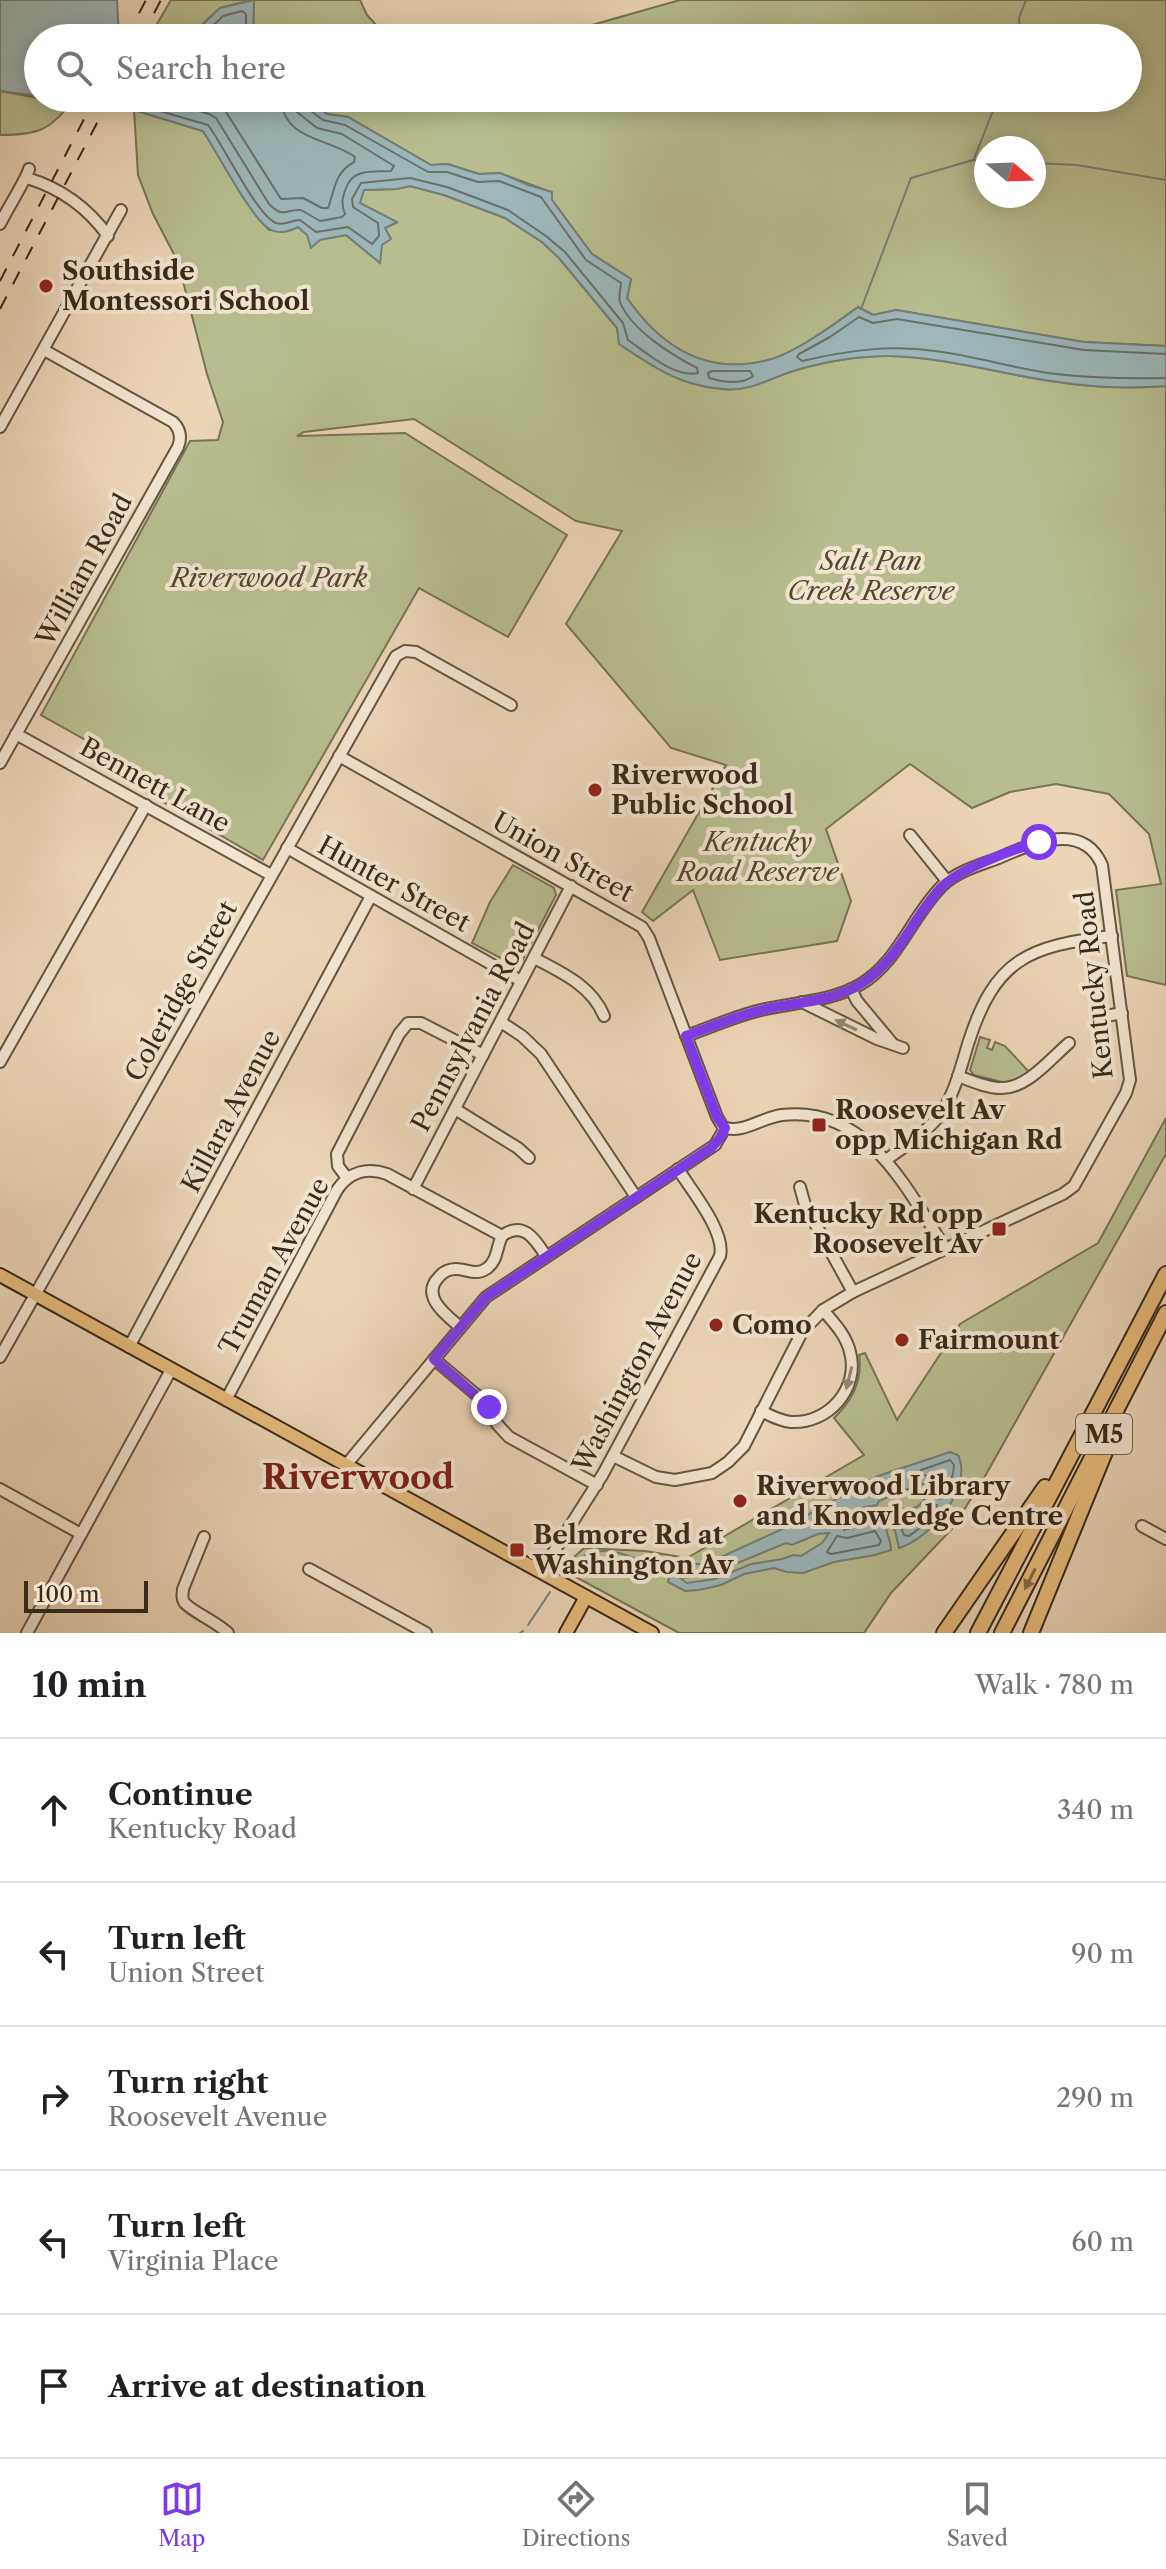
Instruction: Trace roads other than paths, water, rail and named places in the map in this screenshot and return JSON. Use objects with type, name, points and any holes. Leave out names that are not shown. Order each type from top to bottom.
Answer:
[{"type":"highway","name":"M5","points":[[978,1633],[1166,1274]]},
{"type":"highway","name":"M5","points":[[1002,1633],[1166,1313]]},
{"type":"highway","points":[[1031,1633],[1151,1343]]},
{"type":"highway","points":[[944,1633],[1043,1490],[1112,1377]]},
{"type":"main road","points":[[0,1275],[652,1633]]},
{"type":"main road","points":[[566,1633],[586,1597]]},
{"type":"street","points":[[0,224],[28,174],[78,204],[95,218],[108,236]]},
{"type":"street","points":[[0,427],[121,210]]},
{"type":"street","name":"William Road","points":[[0,763],[181,439],[173,422],[44,350]]},
{"type":"street","name":"Coleridge Street","points":[[0,1357],[392,661],[405,651],[424,655],[511,705]]},
{"type":"street","name":"Bennett Lane","points":[[16,734],[271,875]]},
{"type":"street","name":"Union Street","points":[[339,756],[631,920],[645,932],[717,1117],[725,1128]]},
{"type":"street","points":[[0,1062],[146,805]]},
{"type":"street","points":[[910,835],[947,881]]},
{"type":"street","name":"Kentucky Road","points":[[613,1456],[656,1477],[675,1480],[712,1473],[744,1446],[802,1332],[823,1310],[853,1292],[1063,1194],[1078,1181],[1128,1087],[1130,1073],[1102,865],[1094,851],[1080,841],[1064,838],[1032,844],[966,871],[947,881],[877,973],[851,989],[750,1013],[686,1036]]},
{"type":"street","name":"Hunter Street","points":[[287,848],[521,981]]},
{"type":"street","name":"Pennsylvania Road","points":[[413,1189],[571,886]]},
{"type":"street","name":"Killara Avenue","points":[[129,1347],[371,896]]},
{"type":"street","points":[[886,1160],[935,1121],[951,1095],[978,1013],[1012,966],[1058,943],[1112,936]]},
{"type":"street","points":[[534,958],[583,987],[597,1001],[604,1016]]},
{"type":"street","points":[[802,1002],[898,1046],[857,1001],[851,989]]},
{"type":"street","points":[[1101,1017],[1122,1013]]},
{"type":"street","points":[[501,1022],[529,1041],[541,1054],[636,1197]]},
{"type":"street","points":[[347,1178],[338,1166],[337,1154],[399,1034],[408,1023],[421,1023],[483,1055]]},
{"type":"street","points":[[958,1076],[992,1087],[1008,1088],[1031,1077],[1069,1043]]},
{"type":"street","points":[[455,1109],[529,1158]]},
{"type":"street","points":[[346,1465],[486,1297],[715,1145],[725,1128],[736,1130],[777,1116],[801,1114],[821,1117],[856,1132],[886,1160],[945,1248]]},
{"type":"street","name":"Washington Avenue","points":[[541,1572],[597,1485],[720,1256],[719,1235],[678,1169]]},
{"type":"street","name":"Truman Avenue","points":[[226,1400],[337,1190],[347,1178],[363,1171],[375,1171],[502,1236],[516,1229],[526,1231],[546,1256]]},
{"type":"street","points":[[655,1184],[669,1181],[689,1187]]},
{"type":"street","points":[[800,1187],[805,1205],[853,1292]]},
{"type":"street","points":[[460,1327],[436,1304],[433,1285],[441,1274],[451,1269],[477,1273],[484,1271],[496,1258],[502,1236]]},
{"type":"street","points":[[761,1411],[785,1421],[808,1420],[831,1410],[843,1395],[852,1371],[850,1352],[845,1338],[823,1310]]},
{"type":"street","points":[[434,1359],[486,1403],[497,1424],[509,1437],[597,1485]]},
{"type":"street","points":[[27,1633],[171,1370]]},
{"type":"street","points":[[0,1489],[81,1534]]},
{"type":"street","points":[[1142,1526],[1166,1539]]},
{"type":"street","points":[[204,1537],[182,1598],[187,1605],[228,1633]]},
{"type":"street","points":[[309,1569],[426,1633]]},
{"type":"water","points":[[0,0],[117,0],[118,24],[24,24],[24,94],[0,91]]},
{"type":"water","points":[[254,0],[253,24],[203,24],[220,8]]},
{"type":"water","points":[[141,112],[324,112],[348,117],[431,165],[447,164],[479,174],[500,173],[552,192],[552,200],[592,254],[631,279],[627,298],[640,315],[670,343],[706,360],[746,364],[778,357],[858,307],[873,315],[896,310],[1084,342],[1166,346],[1166,386],[1079,385],[950,362],[889,356],[852,358],[816,365],[742,389],[694,384],[656,368],[619,344],[617,328],[559,258],[542,242],[505,218],[410,186],[364,190],[360,203],[397,222],[385,228],[391,239],[382,245],[380,263],[346,235],[320,240],[311,248],[307,235],[298,227],[279,232],[261,221],[243,198],[203,131]]},
{"type":"water","points":[[950,1452],[958,1455],[961,1468],[960,1483],[946,1511],[923,1534],[899,1548],[891,1525],[886,1527],[891,1550],[875,1555],[834,1562],[803,1573],[774,1568],[744,1574],[721,1585],[699,1590],[685,1591],[668,1582],[673,1564],[706,1564],[780,1530],[878,1476]],"holes":[[[930,1483],[927,1496],[915,1508],[889,1507],[875,1522],[844,1530],[844,1520],[861,1508],[877,1505],[879,1501]],[[829,1533],[822,1543],[801,1556],[751,1564],[715,1579],[687,1583],[680,1578],[706,1576],[786,1543],[792,1545],[818,1534]]]},
{"type":"waterway","points":[[1020,24],[1026,0]]},
{"type":"waterway","points":[[983,136],[992,112]]},
{"type":"waterway","points":[[861,309],[911,178],[974,160]]},
{"type":"waterway","points":[[1046,164],[1077,165],[1166,180]]},
{"type":"waterway","points":[[564,1571],[579,1559],[605,1551],[673,1571]]},
{"type":"waterway","points":[[528,1625],[550,1592]]},
{"type":"railway","points":[[133,24],[146,0]]},
{"type":"railway","points":[[148,24],[161,0]]},
{"type":"railway","points":[[0,281],[88,112]]},
{"type":"railway","points":[[0,309],[103,112]]},
{"type":"place","name":"Southside Montessori School","points":[[46,286]]},
{"type":"place","name":"Riverwood Public School","points":[[595,790]]},
{"type":"place","name":"Roosevelt Av opp Michigan Rd","points":[[819,1125]]},
{"type":"place","name":"Kentucky Rd opp Roosevelt Av","points":[[999,1229]]},
{"type":"place","name":"Como","points":[[716,1325]]},
{"type":"place","name":"Fairmount","points":[[902,1340]]},
{"type":"place","name":"Riverwood Library and Knowledge Centre","points":[[740,1501]]},
{"type":"place","name":"Belmore Rd at Washington Av","points":[[517,1550]]},
{"type":"district","name":"Riverwood","points":[[358,1477]]},
{"type":"park label","name":"Salt Pan Creek Reserve","points":[[871,576]]},
{"type":"park label","name":"Riverwood Park","points":[[269,578]]},
{"type":"park label","name":"Kentucky Road Reserve","points":[[758,857]]}]
